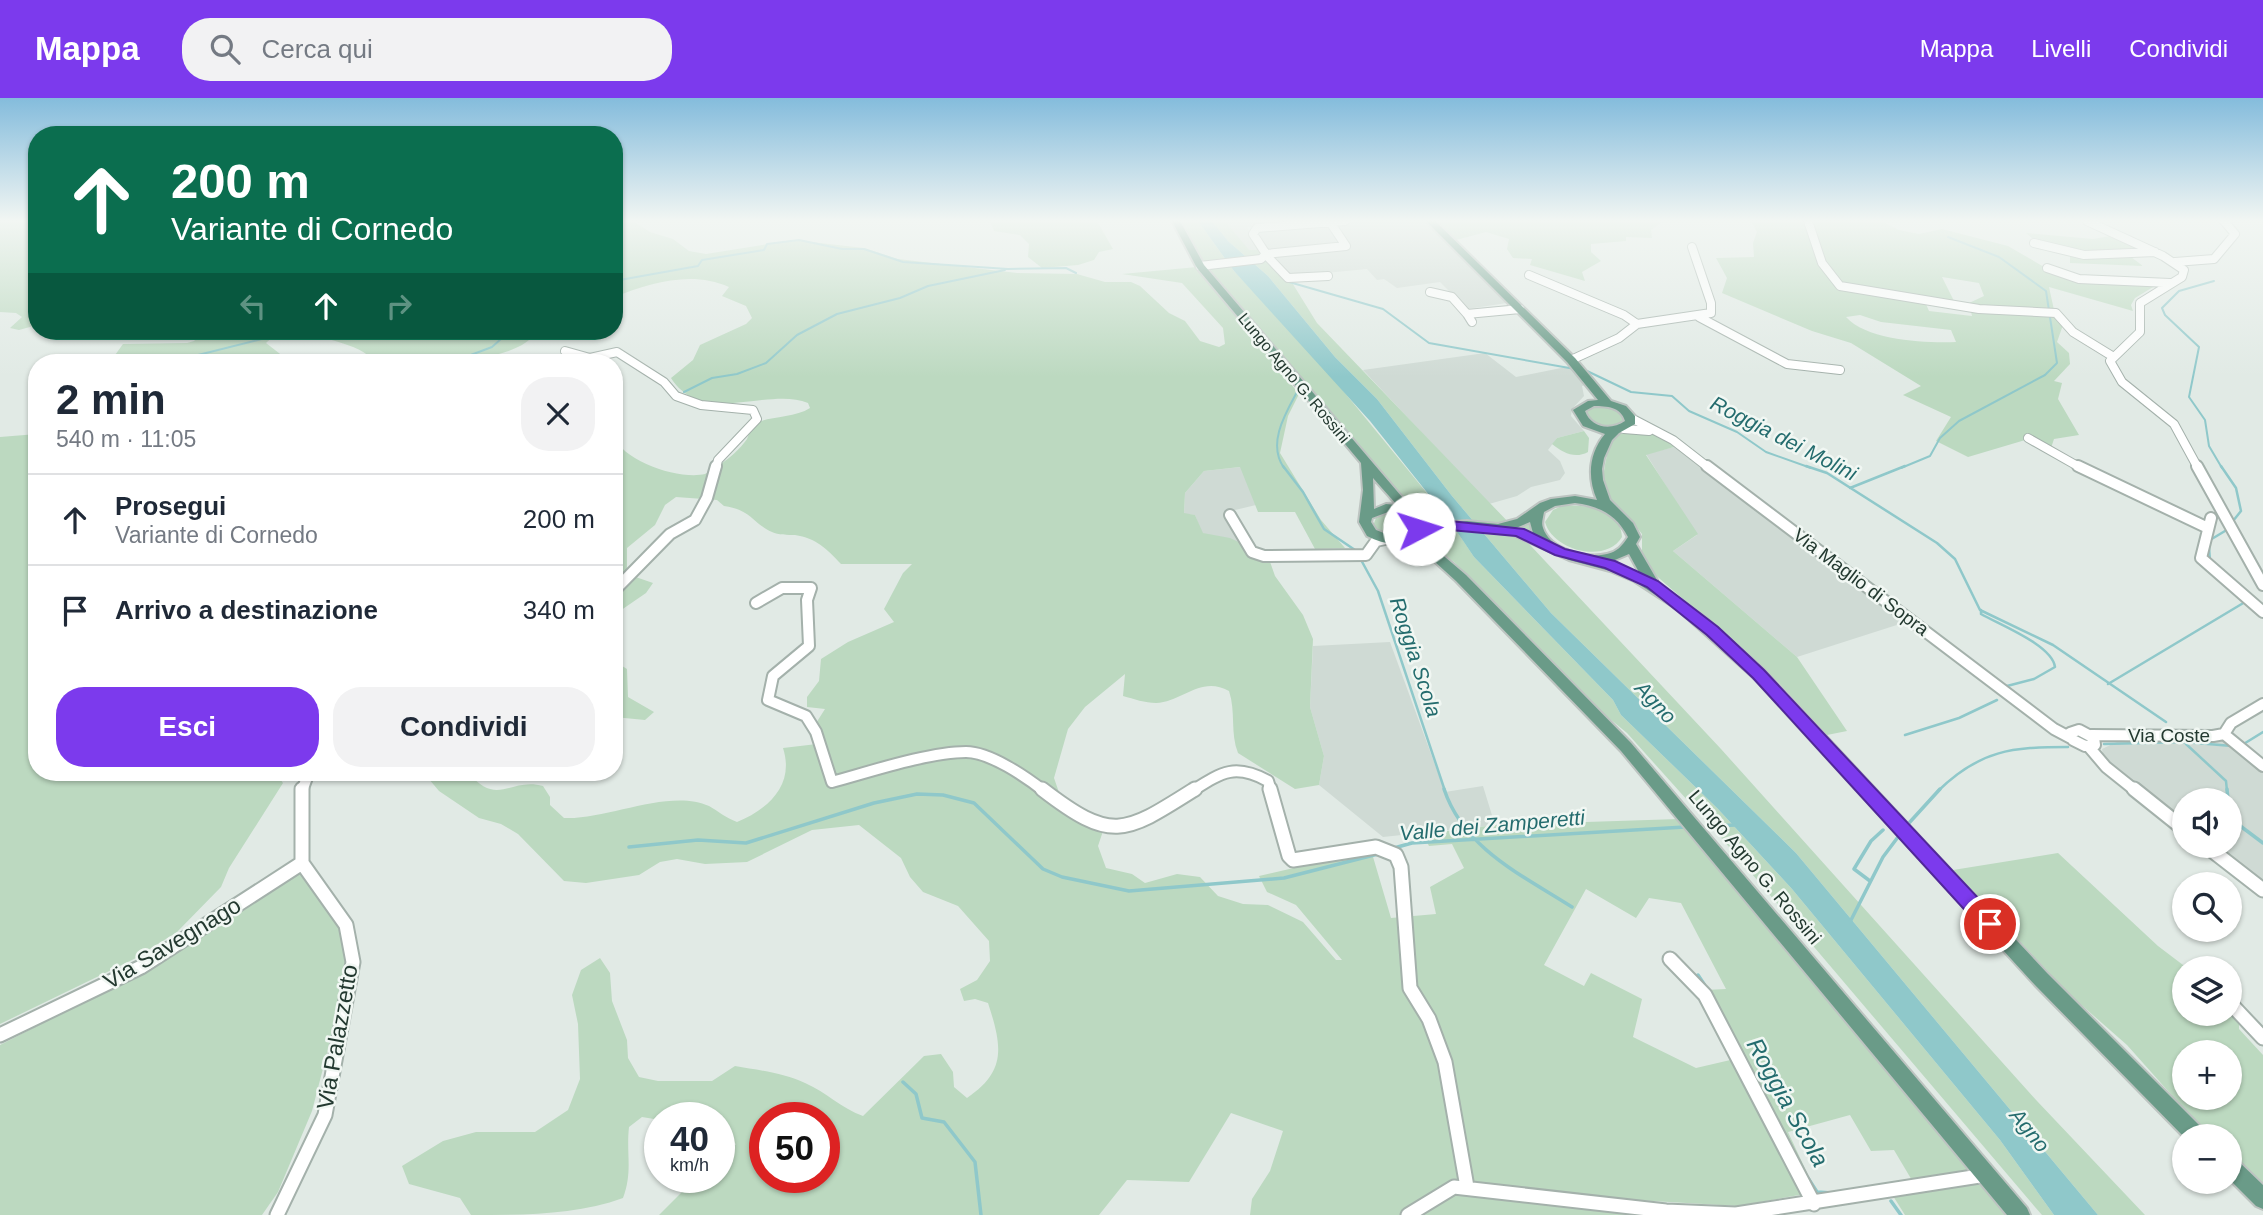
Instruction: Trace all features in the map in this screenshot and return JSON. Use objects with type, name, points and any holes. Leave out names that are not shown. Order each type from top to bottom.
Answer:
[{"type":"main road","name":"Lungo Agno G. Rossini","points":[[1206,273],[1366,465],[1421,523],[1419,542],[1442,560],[1626,747],[2020,1215]]},
{"type":"main road","points":[[1483,273],[1571,360],[1607,403]]},
{"type":"main road","points":[[1573,500],[1586,489],[1597,442],[1591,426],[1579,414],[1586,404],[1588,393],[1581,373]]},
{"type":"main road","points":[[1586,404],[1607,403],[1625,410],[1631,418],[1602,443],[1595,482],[1599,495],[1611,510],[1631,527],[1634,557],[1653,584]]},
{"type":"main road","points":[[1591,426],[1619,430]]},
{"type":"main road","points":[[1366,465],[1369,490],[1365,522],[1372,539]]},
{"type":"main road","points":[[1497,528],[1521,522],[1546,505],[1573,500],[1611,510]]},
{"type":"main road","points":[[1367,516],[1386,508],[1421,523],[1497,528],[1526,534],[1560,552],[1629,571],[1653,584],[1713,631],[1759,674],[2041,979],[2184,1124]]},
{"type":"main road","points":[[1538,511],[1534,527],[1548,545]]},
{"type":"main road","points":[[1400,541],[1421,523]]},
{"type":"main road","name":"Lungo Agno G. Rossini","points":[[1372,539],[1400,541],[1442,560]]},
{"type":"main road","points":[[1591,560],[1616,557],[1631,546]]},
{"type":"main road","points":[[2242,1179],[2263,1199]]},
{"type":"street","points":[[1283,273],[1288,278],[1328,276]]},
{"type":"street","points":[[1571,360],[1619,338],[1637,324],[1708,315],[1711,303],[1701,273]]},
{"type":"street","points":[[1830,273],[1840,286],[1979,309],[2048,312],[2060,316],[2073,332],[2112,356]]},
{"type":"street","points":[[2062,273],[2079,279],[2166,285]]},
{"type":"street","points":[[2183,273],[2140,303],[2140,332],[2110,360],[2122,382],[2161,411],[2186,443],[2263,585]]},
{"type":"street","points":[[1529,275],[1624,315],[1637,324]]},
{"type":"street","points":[[1430,292],[1452,297],[1472,322]]},
{"type":"street","points":[[1467,314],[1520,309]]},
{"type":"street","points":[[1697,315],[1735,339],[1787,364],[1840,370]]},
{"type":"street","points":[[565,351],[576,354]]},
{"type":"street","points":[[623,356],[664,382],[676,396],[701,405],[753,410],[757,414],[757,419],[718,460],[706,498],[695,520],[670,534],[623,582]]},
{"type":"street","name":"Via Maglio di Sopra","points":[[1631,418],[1668,436],[2054,729],[2096,744]]},
{"type":"street","points":[[1619,430],[1668,436]]},
{"type":"street","points":[[2028,438],[2059,457],[2209,523],[2201,558],[2263,612]]},
{"type":"street","points":[[1230,515],[1252,552],[1264,556],[1366,555],[1372,550],[1372,539]]},
{"type":"street","points":[[756,603],[773,590],[802,585],[811,588],[807,600],[809,646],[773,676],[768,700],[807,716],[832,782],[894,765],[968,752],[1018,771],[1073,813],[1113,828],[1134,825],[1151,817],[1217,775],[1236,770],[1250,771],[1268,781],[1289,856],[1293,860],[1376,847],[1396,855],[1401,867],[1403,926],[1410,988],[1429,1019],[1445,1062],[1467,1187]]},
{"type":"street","name":"Via Coste","points":[[2096,744],[2224,734],[2231,723],[2263,704]]},
{"type":"street","points":[[2224,734],[2263,766]]},
{"type":"street","points":[[2096,744],[2106,767],[2172,819]]},
{"type":"street","points":[[302,863],[302,790],[306,781]]},
{"type":"street","points":[[2221,858],[2263,890]]},
{"type":"street","name":"Via Savegnago","points":[[0,1035],[141,967],[302,863]]},
{"type":"street","name":"Via Palazzetto","points":[[277,1215],[325,1115],[353,962],[346,925],[302,863]]},
{"type":"street","points":[[1670,959],[1705,995],[1814,1204]]},
{"type":"street","points":[[2242,1016],[2263,1038]]},
{"type":"street","points":[[1408,1215],[1442,1192],[1467,1187],[1667,1211],[1736,1214],[1814,1204],[1986,1175]]},
{"type":"shaded area","points":[[1279,273],[1324,273],[1284,277]]},
{"type":"shaded area","points":[[1371,273],[1477,273],[1507,303],[1467,309],[1440,282],[1397,288],[1384,279],[1377,280]]},
{"type":"shaded area","points":[[1485,353],[1516,377],[1571,366],[1591,383],[1582,386],[1584,396],[1572,409],[1571,416],[1584,431],[1557,438],[1548,450],[1560,461],[1565,473],[1560,480],[1531,487],[1517,496],[1489,504],[1363,370]]},
{"type":"shaded area","points":[[1674,447],[1903,623],[1797,657],[1673,551],[1697,535],[1646,454]]},
{"type":"shaded area","points":[[1241,467],[1256,505],[1235,510],[1256,551],[1202,533],[1195,515],[1184,514],[1185,493],[1204,471]]},
{"type":"shaded area","points":[[1390,642],[1445,792],[1483,786],[1495,825],[1383,837],[1319,785],[1324,756],[1310,707],[1313,646]]},
{"type":"shaded area","points":[[2221,739],[2263,772],[2263,883],[2230,858],[2242,858],[2242,788],[2172,788],[2172,813],[2103,756],[2102,749],[2121,740]]},
{"type":"green space","points":[[0,273],[28,273],[28,328],[19,330],[10,328],[22,317],[16,313],[0,312]]},
{"type":"green space","points":[[623,273],[1077,274],[1105,282],[1131,282],[1140,286],[1169,313],[1185,321],[1200,341],[1219,347],[1225,344],[1223,328],[1182,283],[1122,274],[1202,273],[1299,394],[1288,416],[1280,453],[1321,520],[1345,548],[1315,549],[1295,512],[1258,512],[1240,467],[1204,471],[1185,493],[1184,513],[1195,515],[1203,533],[1230,538],[1268,556],[1275,576],[1303,615],[1313,639],[1310,707],[1324,756],[1319,785],[1295,789],[1238,753],[1229,691],[1209,686],[1165,702],[1148,702],[1123,696],[1125,674],[1085,707],[1068,729],[1054,778],[1063,804],[1104,828],[1098,846],[1106,868],[1132,874],[1145,883],[1177,874],[1200,877],[1218,896],[1243,904],[1268,905],[1303,922],[1336,960],[1342,960],[1296,905],[1267,892],[1259,876],[1371,850],[1391,918],[1436,914],[1430,887],[1464,868],[1452,844],[1429,846],[1423,834],[1495,825],[1679,819],[2009,1215],[1905,1215],[1888,1188],[1913,1182],[1894,1150],[1871,1151],[1850,1115],[1788,1132],[1816,1192],[1738,1206],[1635,1200],[1642,1215],[1250,1215],[1252,1199],[1270,1171],[1283,1131],[1231,1113],[1189,1182],[1127,1180],[1099,1215],[659,1215],[681,1193],[735,1193],[735,1102],[644,1102],[644,1117],[629,1127],[629,1171],[623,1198],[605,1204],[568,1211],[471,1215],[460,1198],[409,1184],[402,1166],[443,1141],[476,1132],[535,1132],[568,1110],[580,1079],[578,1024],[572,995],[581,970],[600,958],[610,973],[612,1001],[627,1040],[628,1058],[639,1077],[658,1081],[712,1081],[735,1066],[788,1077],[805,1083],[837,1102],[749,1102],[749,1193],[840,1193],[840,1104],[863,1116],[924,1056],[941,1054],[953,1072],[954,1087],[967,1098],[980,1088],[995,1067],[998,1045],[988,1003],[975,999],[964,1001],[960,989],[977,980],[990,961],[989,941],[958,906],[923,892],[910,877],[901,858],[859,825],[812,830],[747,862],[705,864],[677,859],[660,862],[639,875],[586,883],[564,881],[518,834],[501,824],[479,818],[439,791],[431,781],[476,781],[496,790],[531,784],[543,786],[550,797],[550,805],[564,818],[657,802],[693,801],[709,806],[737,822],[759,810],[776,794],[785,773],[783,748],[817,744],[811,731],[825,709],[807,707],[807,697],[819,681],[821,659],[848,642],[894,622],[884,609],[903,573],[912,564],[841,564],[815,542],[802,536],[772,532],[740,510],[724,506],[717,500],[676,497],[665,505],[655,525],[627,548],[627,574],[653,583],[646,593],[623,609],[623,449],[653,467],[682,474],[705,474],[738,450],[758,422],[810,408],[808,403],[792,399],[718,403],[700,401],[684,393],[671,378],[693,360],[700,345],[746,324],[752,318],[746,306],[722,296],[729,287],[700,279],[656,283],[623,294]],"holes":[[[1586,889],[1636,918],[1649,898],[1681,903],[1726,989],[1705,990],[1739,1058],[1696,1068],[1633,1037],[1642,999],[1591,973],[1584,986],[1544,965]]]},
{"type":"green space","points":[[1213,273],[1236,273],[1322,365],[1449,520],[1414,513]]},
{"type":"green space","points":[[1265,273],[1281,273],[1291,281],[1317,323],[1512,526],[1528,521],[1533,533],[1515,529],[1721,749],[2037,1101],[2145,1215],[2098,1215],[1796,853],[1551,613],[1452,496],[1377,399],[1335,357]]},
{"type":"green space","points":[[1558,273],[1582,273],[1585,281]]},
{"type":"green space","points":[[1724,273],[2059,273],[2082,279],[2163,281],[2135,298],[2131,305],[2133,311],[2049,287],[2054,310],[2063,325],[2057,342],[2069,353],[2070,364],[2054,381],[2062,383],[2058,399],[2079,435],[2054,439],[2051,448],[2032,438],[1968,457],[1936,441],[1951,417],[1903,395],[1921,386],[1851,343],[1812,331],[1722,293],[1727,278]],"holes":[[[1942,277],[1979,283],[1984,296],[1969,303],[1972,316],[1929,311],[1925,302],[1955,303]],[[1860,315],[1881,322],[1951,330],[1956,342],[1913,341],[1882,336],[1856,325],[1846,317]]]},
{"type":"green space","points":[[270,340],[266,343],[280,354],[116,354],[123,344]]},
{"type":"green space","points":[[331,340],[528,340],[496,354],[366,354]]},
{"type":"green space","points":[[1603,405],[1622,411],[1626,422],[1604,426],[1585,415],[1587,408]]},
{"type":"green space","points":[[1584,431],[1589,438],[1588,452],[1569,454],[1552,444],[1557,438]]},
{"type":"green space","points":[[1623,432],[1658,435],[1674,447],[1646,455],[1698,534],[1673,551],[1797,657],[1847,731],[1827,735],[1778,682],[1652,572],[1642,553],[1642,534],[1607,496],[1604,488],[1603,477],[1610,442]]},
{"type":"green space","points":[[28,435],[28,781],[283,783],[229,868],[221,887],[177,932],[134,959],[0,1024],[0,437]]},
{"type":"green space","points":[[1562,506],[1581,506],[1608,514],[1620,528],[1622,537],[1604,550],[1593,552],[1569,547],[1550,532],[1545,522],[1553,510]]},
{"type":"green space","points":[[1396,512],[1411,521],[1410,532],[1390,536],[1373,526],[1377,515]]},
{"type":"green space","points":[[1456,530],[1474,557],[1613,700],[1621,715],[1718,809],[1792,889],[2000,1140],[2054,1215],[2042,1215],[1724,841],[1627,733],[1588,701],[1454,562],[1421,537],[1424,531]]},
{"type":"green space","points":[[623,667],[627,669],[628,697],[654,712],[645,720],[623,718]]},
{"type":"green space","points":[[2058,853],[2172,957],[2172,1026],[2239,1026],[2263,1055],[2263,1187],[2242,1167],[2242,1124],[2197,1124],[2185,1110],[2242,1110],[2242,1040],[2172,1040],[2172,1096],[2127,1045],[2070,995],[1953,870]]},
{"type":"green space","points":[[314,866],[349,939],[334,1026],[312,1111],[278,1192],[262,1215],[0,1215],[0,1045],[113,987],[303,869]]},
{"type":"water","points":[[1236,273],[1265,273],[1268,276],[1335,357],[1377,399],[1452,496],[1551,613],[1796,853],[2098,1215],[2054,1215],[2000,1140],[1792,889],[1718,809],[1621,715],[1613,700],[1474,557],[1449,520],[1370,421]]},
{"type":"waterway","points":[[623,279],[658,273]]},
{"type":"waterway","points":[[684,392],[712,378],[737,374],[766,363],[797,335],[837,314],[900,298],[928,286],[990,273]]},
{"type":"waterway","points":[[1901,468],[1930,456],[1940,438],[1959,421],[2045,375],[2057,363],[2046,291],[2021,273]]},
{"type":"waterway","points":[[2214,281],[2179,291],[2162,308],[2165,315],[2199,347],[2189,397],[2205,420],[2209,446],[2222,468]]},
{"type":"waterway","name":"Roggia dei Molini","points":[[1289,282],[1383,309],[1429,343],[1575,369]]},
{"type":"waterway","points":[[202,354],[258,340]]},
{"type":"waterway","points":[[473,354],[492,347],[500,340]]},
{"type":"waterway","name":"Roggia dei Molini","points":[[1585,370],[1631,392],[1672,396],[1689,411],[1737,432],[1766,452],[1811,468]]},
{"type":"waterway","name":"Roggia Scola","points":[[1284,468],[1279,459],[1277,439],[1283,419],[1297,392]]},
{"type":"waterway","name":"Roggia Scola","points":[[1283,466],[1303,492],[1324,529],[1355,550]]},
{"type":"waterway","name":"Roggia dei Molini","points":[[1806,466],[1827,473],[1850,488]]},
{"type":"waterway","points":[[1850,488],[1905,466]]},
{"type":"waterway","points":[[2221,466],[2236,488],[2241,511],[2233,521]]},
{"type":"waterway","name":"Roggia dei Molini","points":[[1850,488],[1937,543],[1955,559],[1981,610]]},
{"type":"waterway","points":[[2210,540],[2225,531]]},
{"type":"waterway","points":[[2209,547],[2210,561]]},
{"type":"waterway","name":"Roggia Scola","points":[[1360,558],[1378,591],[1445,791]]},
{"type":"waterway","points":[[2109,683],[2245,602]]},
{"type":"waterway","name":"Roggia dei Molini","points":[[1981,610],[2053,645],[2109,683]]},
{"type":"waterway","points":[[1981,610],[1981,614],[2035,643],[2052,659],[2055,667],[2034,679],[2007,686]]},
{"type":"waterway","name":"Roggia dei Molini","points":[[2109,683],[2166,722]]},
{"type":"waterway","points":[[1905,735],[1959,718],[1997,700]]},
{"type":"waterway","points":[[2242,745],[2263,732]]},
{"type":"waterway","points":[[2104,744],[2184,742],[2232,746]]},
{"type":"waterway","name":"Roggia dei Molini","points":[[2186,744],[2226,781],[2227,788]]},
{"type":"waterway","points":[[1939,790],[1968,767],[1998,754],[2030,748],[2068,747]]},
{"type":"waterway","name":"Roggia Scola","points":[[1444,789],[1453,810],[1476,839]]},
{"type":"waterway","points":[[1909,823],[1939,790]]},
{"type":"waterway","name":"Valle dei Zamperetti","points":[[629,847],[698,840],[746,843],[874,803],[917,794],[943,795],[974,803],[1043,869],[1062,877],[1129,891],[1284,878],[1378,854]]},
{"type":"waterway","name":"Valle dei Zamperetti","points":[[1711,826],[1736,825]]},
{"type":"waterway","name":"Valle dei Zamperetti","points":[[1476,839],[1685,827]]},
{"type":"waterway","name":"Roggia dei Molini","points":[[2242,827],[2263,843]]},
{"type":"waterway","points":[[1870,881],[1854,869],[1871,841],[1883,830]]},
{"type":"waterway","points":[[1850,922],[1883,857],[1898,837]]},
{"type":"waterway","name":"Valle dei Zamperetti","points":[[1394,848],[1412,843],[1476,839]]},
{"type":"waterway","name":"Roggia Scola","points":[[1476,839],[1497,859],[1572,907]]},
{"type":"waterway","name":"Roggia Scola","points":[[1698,975],[1704,984]]},
{"type":"waterway","points":[[903,1082],[916,1094],[922,1118],[944,1122],[975,1162],[981,1215]]},
{"type":"waterway","name":"Roggia Scola","points":[[1808,1178],[1817,1192],[1833,1193]]},
{"type":"waterway","name":"Roggia Scola","points":[[1891,1201],[1901,1215]]},
{"type":"route","points":[[1419,529],[1450,526],[1519,532],[1533,536],[1560,552],[1610,564],[1653,584],[1713,631],[1759,674],[1990,924]]},
{"type":"water label","name":"Agno","points":[[1656,702]]},
{"type":"water label","name":"Agno","points":[[2030,1130]]}]
